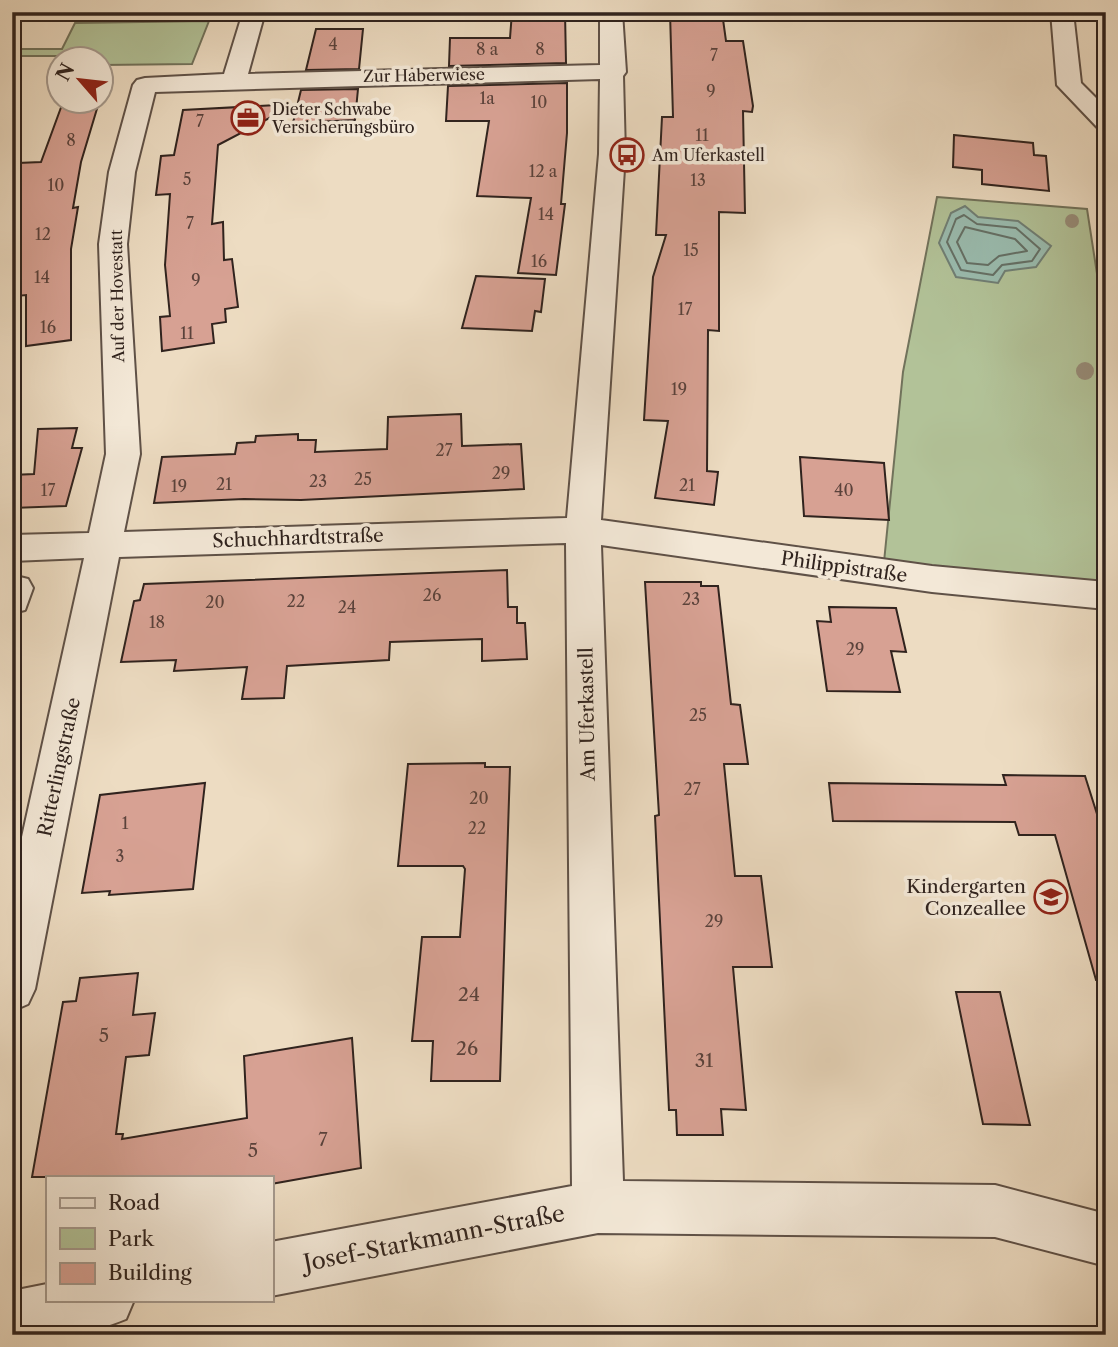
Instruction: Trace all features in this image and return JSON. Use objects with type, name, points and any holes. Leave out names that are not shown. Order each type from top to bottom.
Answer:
[{"type":"street","points":[[234,81],[254,12]]},
{"type":"street","name":"Am Uferkastell","points":[[598,1207],[583,530],[612,154],[614,72],[611,12]]},
{"type":"street","points":[[1062,12],[1069,85],[1106,122]]},
{"type":"street","name":"Zur Haberwiese","points":[[234,81],[614,72]]},
{"type":"street","name":"Auf der Hovestatt","points":[[105,544],[123,454],[113,244],[122,172],[145,85],[234,81]]},
{"type":"street","name":"Schuchhardtstraße","points":[[12,548],[583,530]]},
{"type":"street","name":"Philippistraße","points":[[583,530],[932,579],[1106,596]]},
{"type":"street","name":"Ritterlingstraße","points":[[12,989],[105,544]]},
{"type":"street","points":[[12,588],[15,588],[12,600]]},
{"type":"street","name":"Josef-Starkmann-Straße","points":[[273,1269],[598,1207],[995,1211],[1106,1240]]},
{"type":"street","points":[[12,1318],[96,1302]]},
{"type":"green space","points":[[209,21],[192,64],[116,65],[116,46],[64,46],[75,23]]},
{"type":"green space","points":[[12,49],[46,49],[46,56],[12,56]]},
{"type":"green space","points":[[937,197],[1087,209],[1106,332],[1106,596],[883,572],[903,372]]},
{"type":"water","points":[[965,206],[978,217],[1018,221],[1051,246],[1036,267],[1005,271],[998,283],[956,277],[939,243],[951,213]]},
{"type":"building","points":[[512,12],[565,12],[566,63],[449,66],[450,38],[510,38]]},
{"type":"building","points":[[670,12],[722,12],[726,41],[743,41],[753,106],[752,112],[743,111],[745,213],[719,212],[719,331],[708,330],[707,471],[718,472],[714,505],[655,498],[668,421],[644,420],[653,277],[666,235],[656,235],[662,117],[673,117]]},
{"type":"building","points":[[316,29],[363,29],[359,69],[306,70]]},
{"type":"building","points":[[567,83],[567,133],[561,204],[565,204],[556,275],[518,273],[531,198],[477,196],[489,121],[446,121],[448,86]]},
{"type":"building","points":[[358,89],[355,120],[293,123],[301,90]]},
{"type":"building","points":[[296,104],[218,145],[212,224],[223,222],[224,260],[232,259],[238,307],[225,309],[226,322],[212,324],[214,343],[162,351],[160,317],[170,316],[165,265],[170,194],[156,195],[161,156],[174,155],[183,110]]},
{"type":"building","points":[[58,116],[95,116],[81,162],[73,208],[78,207],[71,249],[71,340],[26,346],[26,295],[17,296],[17,286],[12,287],[12,186],[18,163],[41,162]]},
{"type":"building","points":[[954,135],[1033,143],[1034,155],[1046,156],[1049,191],[982,184],[982,170],[953,167]]},
{"type":"building","points":[[476,276],[545,279],[541,312],[535,311],[532,331],[462,328]]},
{"type":"building","points":[[461,414],[462,446],[521,444],[524,489],[301,500],[244,499],[154,503],[162,457],[235,454],[237,443],[255,442],[256,436],[298,434],[298,440],[316,440],[315,452],[387,449],[388,417]]},
{"type":"building","points":[[77,428],[72,448],[82,448],[66,506],[12,508],[12,475],[34,474],[38,429]]},
{"type":"building","points":[[800,457],[884,463],[889,520],[804,516]]},
{"type":"building","points":[[507,570],[508,607],[517,607],[517,623],[525,623],[527,659],[482,661],[482,639],[390,642],[389,660],[287,666],[284,698],[242,699],[247,667],[174,671],[176,660],[121,662],[134,601],[140,600],[144,584]]},
{"type":"building","points":[[645,582],[701,582],[701,586],[718,586],[731,704],[740,705],[748,764],[724,764],[735,876],[761,876],[772,967],[733,967],[746,1110],[721,1109],[723,1135],[677,1135],[676,1110],[669,1110],[655,816],[659,815]]},
{"type":"building","points":[[829,607],[896,608],[906,652],[891,651],[900,692],[827,691],[817,621],[831,622]]},
{"type":"building","points":[[485,763],[485,767],[510,767],[500,1081],[431,1081],[433,1041],[412,1041],[422,937],[460,937],[465,869],[463,866],[398,866],[408,764]]},
{"type":"building","points":[[1003,775],[1085,776],[1097,814],[1106,814],[1106,979],[1096,980],[1055,835],[1019,835],[1015,822],[833,821],[829,783],[1006,785]]},
{"type":"building","points":[[205,783],[193,889],[109,895],[110,891],[82,893],[100,795]]},
{"type":"building","points":[[138,973],[133,1015],[155,1013],[149,1055],[126,1057],[116,1134],[123,1134],[122,1139],[247,1118],[244,1056],[352,1038],[361,1168],[273,1184],[273,1176],[32,1177],[63,1002],[76,1001],[80,978]]},
{"type":"building","points":[[956,992],[1000,992],[1030,1125],[983,1124]]},
{"type":"place","name":"Dieter Schwabe Versicherungsbüro","points":[[248,118]]},
{"type":"place","name":"Am Uferkastell","points":[[627,155]]},
{"type":"place","name":"Kindergarten Conzeallee","points":[[1051,897]]}]
